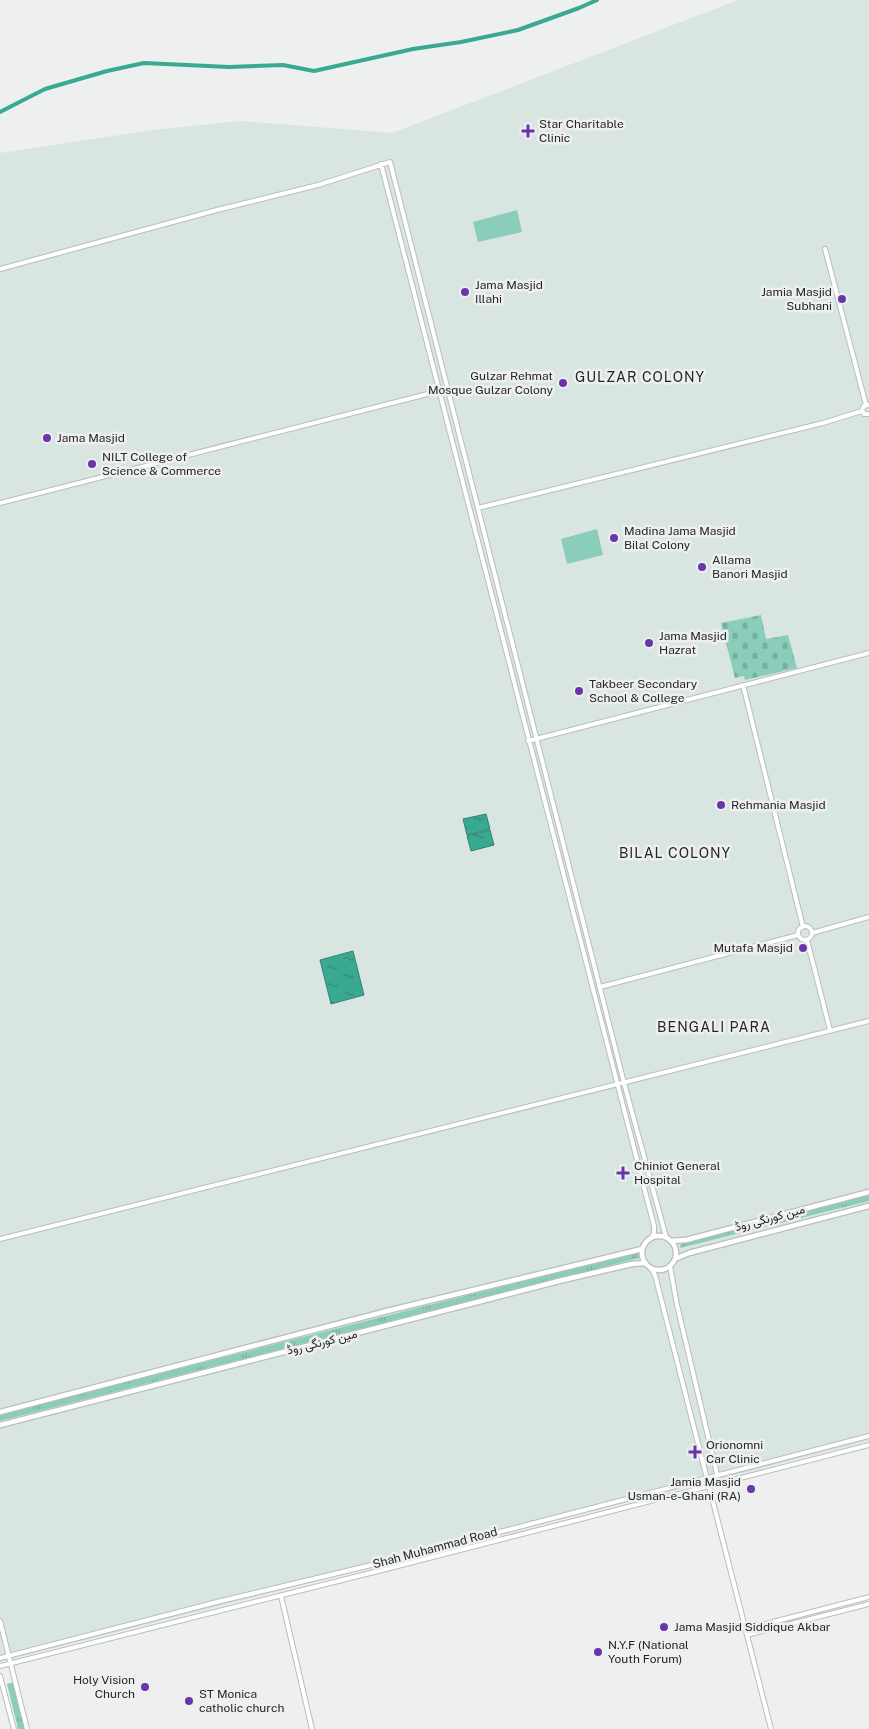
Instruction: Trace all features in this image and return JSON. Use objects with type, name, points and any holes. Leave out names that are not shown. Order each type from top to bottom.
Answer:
[{"type":"main road","name":"مین کورنگی روڈ","points":[[671,1241],[686,1240],[869,1192]]},
{"type":"main road","name":"مین کورنگی روڈ","points":[[675,1259],[689,1253],[869,1206]]},
{"type":"main road","points":[[652,1237],[666,1237],[676,1249],[675,1259],[670,1266],[661,1270],[651,1268],[645,1263],[642,1254],[646,1241],[652,1237]]},
{"type":"main road","name":"مین کورنگی روڈ","points":[[0,1412],[396,1309],[642,1249]]},
{"type":"main road","name":"مین کورنگی روڈ","points":[[0,1425],[554,1282],[632,1264],[645,1263]]},
{"type":"street","points":[[0,269],[217,210],[318,185],[390,162],[447,389],[481,507],[536,738],[624,1083],[666,1237]]},
{"type":"street","points":[[381,164],[654,1226],[652,1237]]},
{"type":"street","points":[[825,249],[868,405],[863,407],[862,412]]},
{"type":"street","points":[[0,504],[447,389]]},
{"type":"street","points":[[481,507],[862,412],[869,415]]},
{"type":"street","points":[[528,740],[869,653]]},
{"type":"street","points":[[743,685],[803,926]]},
{"type":"street","points":[[807,940],[811,937],[812,933],[869,918]]},
{"type":"street","points":[[803,926],[810,928],[812,933]]},
{"type":"street","points":[[798,935],[799,929],[803,926]]},
{"type":"street","points":[[600,987],[798,935]]},
{"type":"street","points":[[798,935],[800,938],[807,940]]},
{"type":"street","points":[[807,940],[830,1030]]},
{"type":"street","points":[[0,1239],[869,1021]]},
{"type":"street","points":[[670,1266],[675,1297],[717,1474],[709,1485]]},
{"type":"street","points":[[651,1268],[655,1274],[771,1729]]},
{"type":"street","name":"Shah Muhammad Road","points":[[0,1658],[869,1436]]},
{"type":"street","name":"Shah Muhammad Road","points":[[0,1666],[869,1445]]},
{"type":"street","points":[[281,1596],[312,1729]]},
{"type":"street","points":[[746,1629],[869,1597]]},
{"type":"street","points":[[225,1600],[227,1609]]},
{"type":"street","points":[[747,1635],[869,1604]]},
{"type":"street","points":[[0,1621],[27,1729]]},
{"type":"street","points":[[24,1651],[22,1656],[26,1660]]},
{"type":"street","points":[[0,1676],[14,1729]]},
{"type":"shaded area","points":[[738,0],[869,0],[869,1441],[0,1662],[0,153],[153,130],[240,121],[392,133]]},
{"type":"green space","points":[[517,210],[522,232],[478,242],[473,222]]},
{"type":"green space","points":[[597,529],[603,555],[567,564],[561,539]]},
{"type":"green space","points":[[761,615],[766,639],[788,635],[797,668],[745,680],[744,676],[735,678],[721,623]]},
{"type":"green space","points":[[869,1195],[869,1201],[680,1248],[681,1244]]},
{"type":"green space","points":[[638,1252],[639,1258],[0,1421],[0,1414]]},
{"type":"green space","points":[[14,1682],[25,1729],[18,1729],[7,1684]]},
{"type":"water","points":[[486,814],[490,829],[467,835],[463,819]]},
{"type":"water","points":[[490,830],[494,845],[471,851],[467,836]]},
{"type":"water","points":[[353,951],[364,995],[331,1004],[320,960]]},
{"type":"waterway","points":[[0,112],[45,89],[107,71],[144,63],[229,67],[283,65],[314,71],[413,49],[461,42],[518,30],[597,0]]},
{"type":"place","name":"Star Charitable Clinic","points":[[528,131]]},
{"type":"place","name":"Jama Masjid Illahi","points":[[465,292]]},
{"type":"place","name":"Jamia Masjid Subhani","points":[[842,299]]},
{"type":"place","name":"Gulzar Rehmat Mosque Gulzar Colony","points":[[563,383]]},
{"type":"place","name":"Jama Masjid","points":[[47,438]]},
{"type":"place","name":"NILT College of Science & Commerce","points":[[92,464]]},
{"type":"place","name":"Madina Jama Masjid Bilal Colony","points":[[614,538]]},
{"type":"place","name":"Allama Banori Masjid","points":[[702,567]]},
{"type":"place","name":"Jama Masjid Hazrat","points":[[649,643]]},
{"type":"place","name":"Takbeer Secondary School & College","points":[[579,691]]},
{"type":"place","name":"Rehmania Masjid","points":[[721,805]]},
{"type":"place","name":"Mutafa Masjid","points":[[803,948]]},
{"type":"place","name":"Chiniot General Hospital","points":[[623,1173]]},
{"type":"place","name":"Orionomni Car Clinic","points":[[695,1452]]},
{"type":"place","name":"Jamia Masjid Usman-e-Ghani (RA)","points":[[751,1489]]},
{"type":"place","name":"Jama Masjid Siddique Akbar","points":[[664,1627]]},
{"type":"place","name":"N.Y.F (National Youth Forum)","points":[[598,1652]]},
{"type":"place","name":"Holy Vision Church","points":[[145,1687]]},
{"type":"place","name":"ST Monica catholic church","points":[[189,1701]]},
{"type":"district","name":"GULZAR COLONY","points":[[640,377]]},
{"type":"district","name":"BILAL COLONY","points":[[675,853]]},
{"type":"district","name":"BENGALI PARA","points":[[714,1027]]}]
